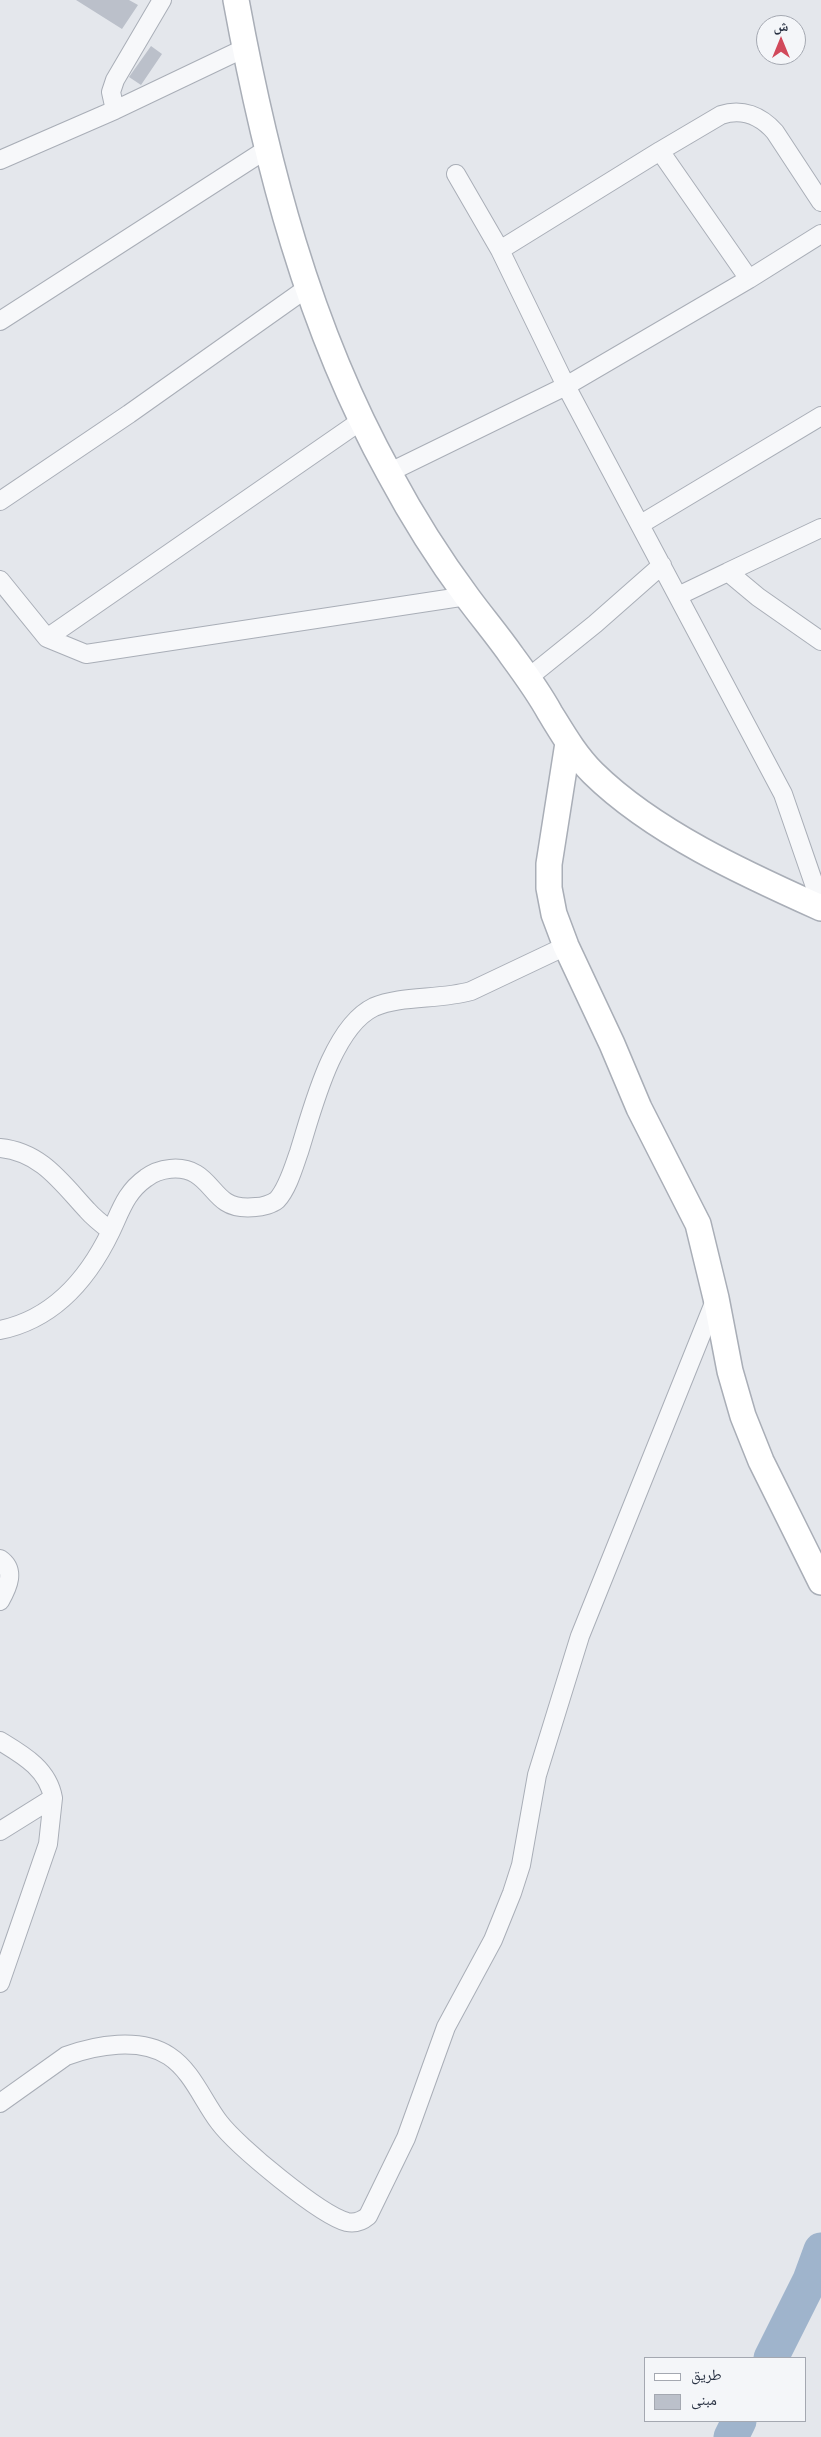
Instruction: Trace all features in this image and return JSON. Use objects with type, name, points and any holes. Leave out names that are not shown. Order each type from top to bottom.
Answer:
[{"type":"street","points":[[116,110],[111,92],[115,80],[162,0]]},
{"type":"street","points":[[236,0],[266,149],[308,288],[362,420],[388,473],[466,596],[528,678],[568,743],[592,772],[641,814],[755,878],[821,906]]},
{"type":"street","points":[[0,160],[116,110],[245,48]]},
{"type":"street","points":[[500,250],[721,115],[735,112],[755,116],[766,122],[775,132],[821,202]]},
{"type":"street","points":[[0,321],[266,149]]},
{"type":"street","points":[[660,151],[749,279]]},
{"type":"street","points":[[456,174],[500,250],[566,386],[783,794],[821,906]]},
{"type":"street","points":[[388,473],[566,386],[749,279],[821,234]]},
{"type":"street","points":[[0,501],[129,414],[308,288]]},
{"type":"street","points":[[641,524],[821,416]]},
{"type":"street","points":[[46,638],[362,420]]},
{"type":"street","points":[[678,596],[821,528]]},
{"type":"street","points":[[528,678],[595,624],[662,565]]},
{"type":"street","points":[[728,572],[758,597],[821,641]]},
{"type":"street","points":[[0,580],[46,638],[76,652],[86,654],[103,653],[466,596]]},
{"type":"street","points":[[568,743],[549,864],[549,888],[554,914],[566,946],[612,1044],[639,1108],[698,1224],[716,1298],[730,1371],[743,1416],[761,1461],[821,1582]]},
{"type":"street","points":[[0,1330],[23,1325],[45,1313],[83,1278],[110,1231],[124,1199],[133,1188],[147,1177],[163,1170],[173,1169],[196,1174],[226,1202],[240,1208],[258,1207],[277,1199],[294,1168],[332,1057],[357,1020],[367,1010],[391,1002],[456,996],[471,991],[566,946]]},
{"type":"street","points":[[0,1148],[23,1152],[40,1160],[89,1213],[110,1231]]},
{"type":"street","points":[[0,2103],[66,2056],[77,2052],[133,2043],[150,2046],[170,2056],[192,2080],[219,2123],[258,2161],[332,2216],[349,2223],[360,2222],[368,2216],[406,2138],[446,2027],[493,1940],[512,1893],[521,1865],[536,1775],[580,1636],[716,1298]]},
{"type":"street","points":[[0,1559],[9,1571],[10,1578],[0,1601]]},
{"type":"street","points":[[0,1741],[36,1766],[48,1782],[53,1798],[48,1844],[0,1984]]},
{"type":"street","points":[[0,1831],[53,1798]]},
{"type":"building","points":[[76,0],[129,0],[138,5],[122,29]]},
{"type":"building","points":[[151,46],[162,54],[141,85],[129,77]]},
{"type":"waterway","points":[[772,2357],[810,2280],[821,2250]]},
{"type":"waterway","points":[[731,2437],[738,2422]]}]
